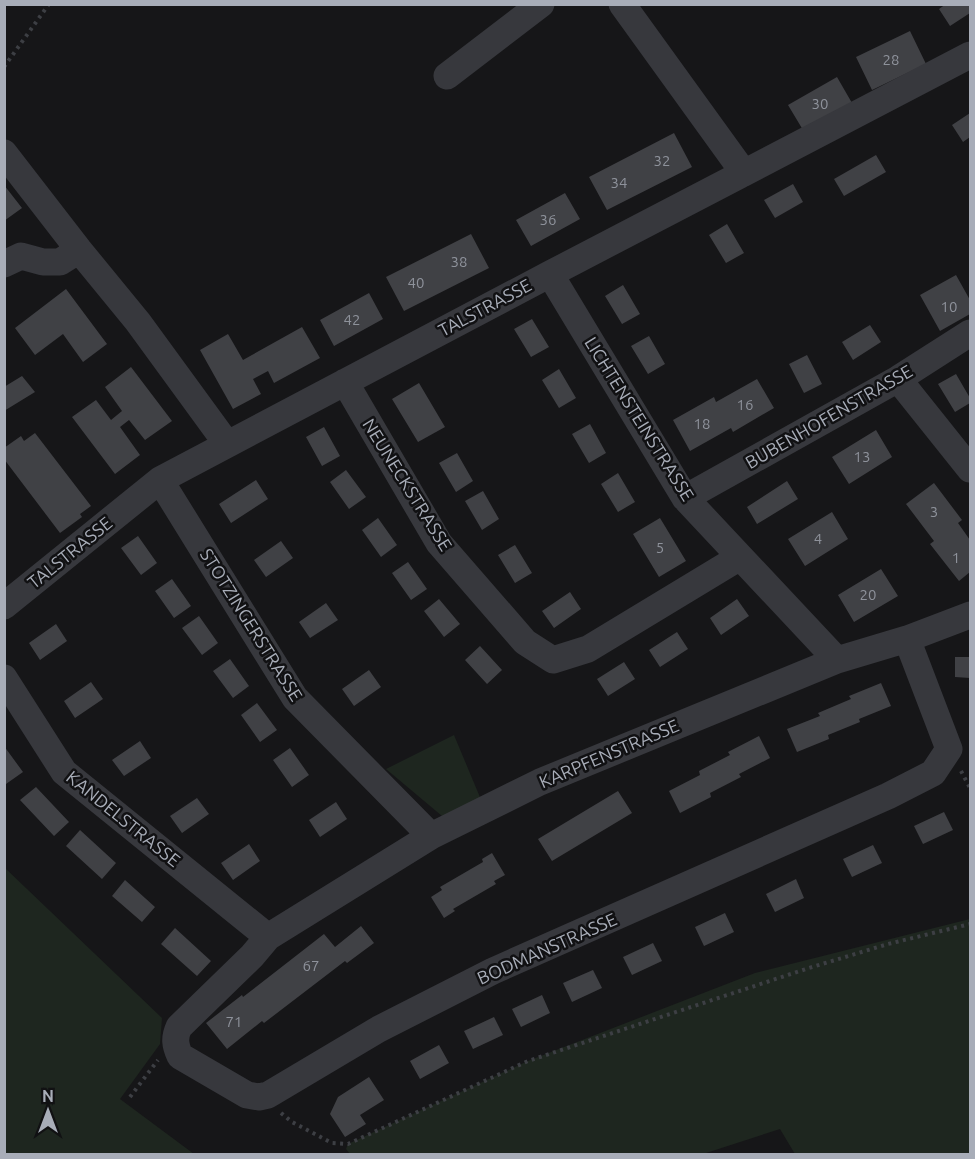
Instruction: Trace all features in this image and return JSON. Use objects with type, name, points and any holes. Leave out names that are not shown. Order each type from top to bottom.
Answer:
[{"type":"street","points":[[447,76],[541,4]]},
{"type":"street","points":[[622,4],[744,173]]},
{"type":"street","name":"TALSTRASSE","points":[[4,606],[160,480],[970,55]]},
{"type":"street","points":[[4,153],[138,322],[227,444]]},
{"type":"street","points":[[4,264],[21,256],[43,262],[60,262],[79,250]]},
{"type":"street","name":"LICHTENSTEINSTRASSE","points":[[549,274],[686,498],[837,660]]},
{"type":"street","name":"BUBENHOFENSTRASSE","points":[[686,498],[898,379],[970,333]]},
{"type":"street","points":[[898,379],[970,469]]},
{"type":"street","name":"NEUNECKSTRASSE","points":[[345,382],[439,543],[525,642],[553,660],[588,649],[741,557]]},
{"type":"street","name":"STOTZINGERSTRASSE","points":[[160,480],[295,698],[431,836]]},
{"type":"street","name":"KARPFENSTRASSE","points":[[267,937],[431,836],[540,782],[837,660],[907,639],[970,615]]},
{"type":"street","name":"BODMANSTRASSE","points":[[268,1095],[379,1029],[493,971],[888,796],[933,772],[960,747],[907,639]]},
{"type":"street","name":"KANDELSTRASSE","points":[[4,678],[64,772],[267,937]]},
{"type":"street","points":[[267,937],[252,956],[179,1027],[175,1036],[180,1056],[247,1095],[259,1097],[268,1095]]},
{"type":"path","points":[[4,67],[49,4]]},
{"type":"path","points":[[268,1095],[275,1108],[292,1122],[332,1143],[348,1144],[528,1061],[809,968],[970,924]]},
{"type":"path","points":[[130,1097],[163,1054],[176,1047]]},
{"type":"shaded area","points":[[454,735],[482,802],[442,816],[386,769]]},
{"type":"shaded area","points":[[5,868],[162,1018],[160,1044],[120,1099],[194,1154],[5,1154]]},
{"type":"shaded area","points":[[970,919],[970,1154],[795,1154],[780,1129],[703,1154],[350,1154],[346,1149],[348,1144],[528,1061],[755,973]]},
{"type":"building","points":[[946,4],[970,4],[970,13],[950,26],[939,9]]},
{"type":"building","points":[[910,31],[926,64],[872,90],[856,57]]},
{"type":"building","points":[[837,77],[852,103],[803,130],[788,105]]},
{"type":"building","points":[[970,113],[970,137],[963,142],[952,125]]},
{"type":"building","points":[[674,133],[692,167],[607,210],[589,177]]},
{"type":"building","points":[[876,155],[886,172],[844,196],[834,179]]},
{"type":"building","points":[[793,184],[803,202],[775,218],[764,200]]},
{"type":"building","points":[[4,185],[22,208],[4,221]]},
{"type":"building","points":[[565,193],[580,219],[531,246],[516,220]]},
{"type":"building","points":[[727,224],[744,253],[726,263],[709,235]]},
{"type":"building","points":[[471,234],[489,268],[404,311],[386,277]]},
{"type":"building","points":[[956,275],[970,300],[970,314],[940,331],[920,295]]},
{"type":"building","points":[[623,285],[640,314],[622,324],[605,296]]},
{"type":"building","points":[[66,289],[107,344],[83,362],[63,334],[35,355],[15,328]]},
{"type":"building","points":[[369,293],[383,319],[334,346],[320,320]]},
{"type":"building","points":[[532,319],[549,347],[531,357],[514,329]]},
{"type":"building","points":[[870,325],[881,342],[853,360],[842,342]]},
{"type":"building","points":[[302,327],[320,358],[274,383],[268,371],[253,379],[261,394],[233,409],[200,350],[228,334],[243,360]]},
{"type":"building","points":[[649,336],[665,364],[648,374],[631,346]]},
{"type":"building","points":[[807,355],[822,384],[804,393],[789,364]]},
{"type":"building","points":[[131,367],[172,421],[145,440],[129,420],[120,427],[140,455],[115,474],[72,417],[96,400],[111,420],[122,411],[105,387]]},
{"type":"building","points":[[559,369],[576,398],[559,408],[542,380]]},
{"type":"building","points":[[956,374],[970,398],[970,403],[955,412],[938,384]]},
{"type":"building","points":[[22,376],[35,392],[4,411],[4,387]]},
{"type":"building","points":[[757,379],[774,408],[733,432],[731,428],[690,451],[673,420],[714,397],[716,402]]},
{"type":"building","points":[[419,383],[445,427],[418,442],[392,399]]},
{"type":"building","points":[[590,424],[606,453],[589,463],[572,434]]},
{"type":"building","points":[[324,427],[340,456],[322,466],[306,437]]},
{"type":"building","points":[[876,430],[892,457],[849,484],[832,457]]},
{"type":"building","points":[[35,433],[91,506],[80,514],[82,517],[60,533],[4,459],[4,448],[21,436],[24,441]]},
{"type":"building","points":[[457,453],[473,481],[456,492],[439,463]]},
{"type":"building","points":[[346,470],[366,497],[349,509],[330,482]]},
{"type":"building","points":[[618,473],[635,502],[618,512],[601,484]]},
{"type":"building","points":[[256,480],[268,499],[231,523],[219,504]]},
{"type":"building","points":[[787,481],[798,499],[757,524],[747,507]]},
{"type":"building","points":[[934,483],[962,520],[958,523],[970,540],[970,572],[959,581],[930,544],[934,541],[906,504]]},
{"type":"building","points":[[483,491],[499,519],[482,530],[465,501]]},
{"type":"building","points":[[832,512],[848,539],[805,566],[788,539]]},
{"type":"building","points":[[378,518],[397,545],[381,557],[362,530]]},
{"type":"building","points":[[660,518],[686,561],[659,577],[633,534]]},
{"type":"building","points":[[138,536],[157,563],[141,575],[121,548]]},
{"type":"building","points":[[281,541],[293,558],[266,577],[254,560]]},
{"type":"building","points":[[515,545],[532,573],[515,583],[498,555]]},
{"type":"building","points":[[408,562],[427,589],[411,600],[392,573]]},
{"type":"building","points":[[881,569],[898,596],[854,622],[838,595]]},
{"type":"building","points":[[172,579],[191,606],[174,618],[155,591]]},
{"type":"building","points":[[570,592],[581,609],[554,628],[542,611]]},
{"type":"building","points":[[439,599],[460,624],[444,637],[424,611]]},
{"type":"building","points":[[737,599],[749,616],[721,635],[710,618]]},
{"type":"building","points":[[326,603],[338,620],[310,638],[299,622]]},
{"type":"building","points":[[199,616],[218,643],[202,655],[182,628]]},
{"type":"building","points":[[56,624],[67,641],[40,660],[29,643]]},
{"type":"building","points":[[677,632],[688,649],[660,667],[649,650]]},
{"type":"building","points":[[480,646],[502,670],[487,684],[465,660]]},
{"type":"building","points":[[955,657],[970,657],[970,678],[955,677]]},
{"type":"building","points":[[230,659],[249,686],[233,698],[213,671]]},
{"type":"building","points":[[624,662],[635,679],[608,696],[597,679]]},
{"type":"building","points":[[369,670],[381,687],[354,706],[342,689]]},
{"type":"building","points":[[91,682],[103,699],[75,718],[64,701]]},
{"type":"building","points":[[881,683],[891,706],[828,735],[829,739],[797,752],[787,729],[820,716],[818,713],[851,699],[849,696]]},
{"type":"building","points":[[257,703],[277,730],[260,742],[241,715]]},
{"type":"building","points":[[759,736],[770,758],[710,793],[711,797],[680,813],[669,791],[700,775],[699,771],[730,755],[728,752]]},
{"type":"building","points":[[140,741],[151,758],[124,776],[112,760]]},
{"type":"building","points":[[4,746],[23,772],[6,784],[4,782]]},
{"type":"building","points":[[290,748],[309,775],[292,787],[273,760]]},
{"type":"building","points":[[36,787],[69,822],[54,836],[20,800]]},
{"type":"building","points":[[618,791],[632,813],[552,861],[538,839]]},
{"type":"building","points":[[197,798],[209,814],[182,833],[170,816]]},
{"type":"building","points":[[336,802],[347,819],[320,837],[309,820]]},
{"type":"building","points":[[944,812],[953,830],[923,844],[914,826]]},
{"type":"building","points":[[80,830],[116,863],[102,879],[66,846]]},
{"type":"building","points":[[249,844],[260,861],[233,880],[221,863]]},
{"type":"building","points":[[873,845],[882,863],[852,877],[843,859]]},
{"type":"building","points":[[492,853],[505,875],[494,881],[496,884],[453,909],[455,911],[444,918],[431,897],[442,890],[440,887],[483,862],[482,859]]},
{"type":"building","points":[[796,879],[804,898],[775,912],[766,894]]},
{"type":"building","points":[[125,880],[155,907],[142,922],[112,896]]},
{"type":"building","points":[[725,913],[734,932],[704,946],[695,927]]},
{"type":"building","points":[[361,926],[374,943],[347,963],[345,961],[227,1049],[206,1023],[324,934],[335,947]]},
{"type":"building","points":[[175,928],[211,961],[197,976],[161,944]]},
{"type":"building","points":[[653,943],[662,961],[632,975],[623,957]]},
{"type":"building","points":[[593,970],[602,988],[572,1002],[563,983]]},
{"type":"building","points":[[542,995],[550,1013],[521,1027],[512,1009]]},
{"type":"building","points":[[494,1017],[503,1035],[473,1049],[464,1031]]},
{"type":"building","points":[[439,1045],[449,1063],[420,1079],[410,1061]]},
{"type":"building","points":[[369,1077],[384,1100],[360,1115],[366,1124],[345,1137],[330,1114],[338,1097]]}]
